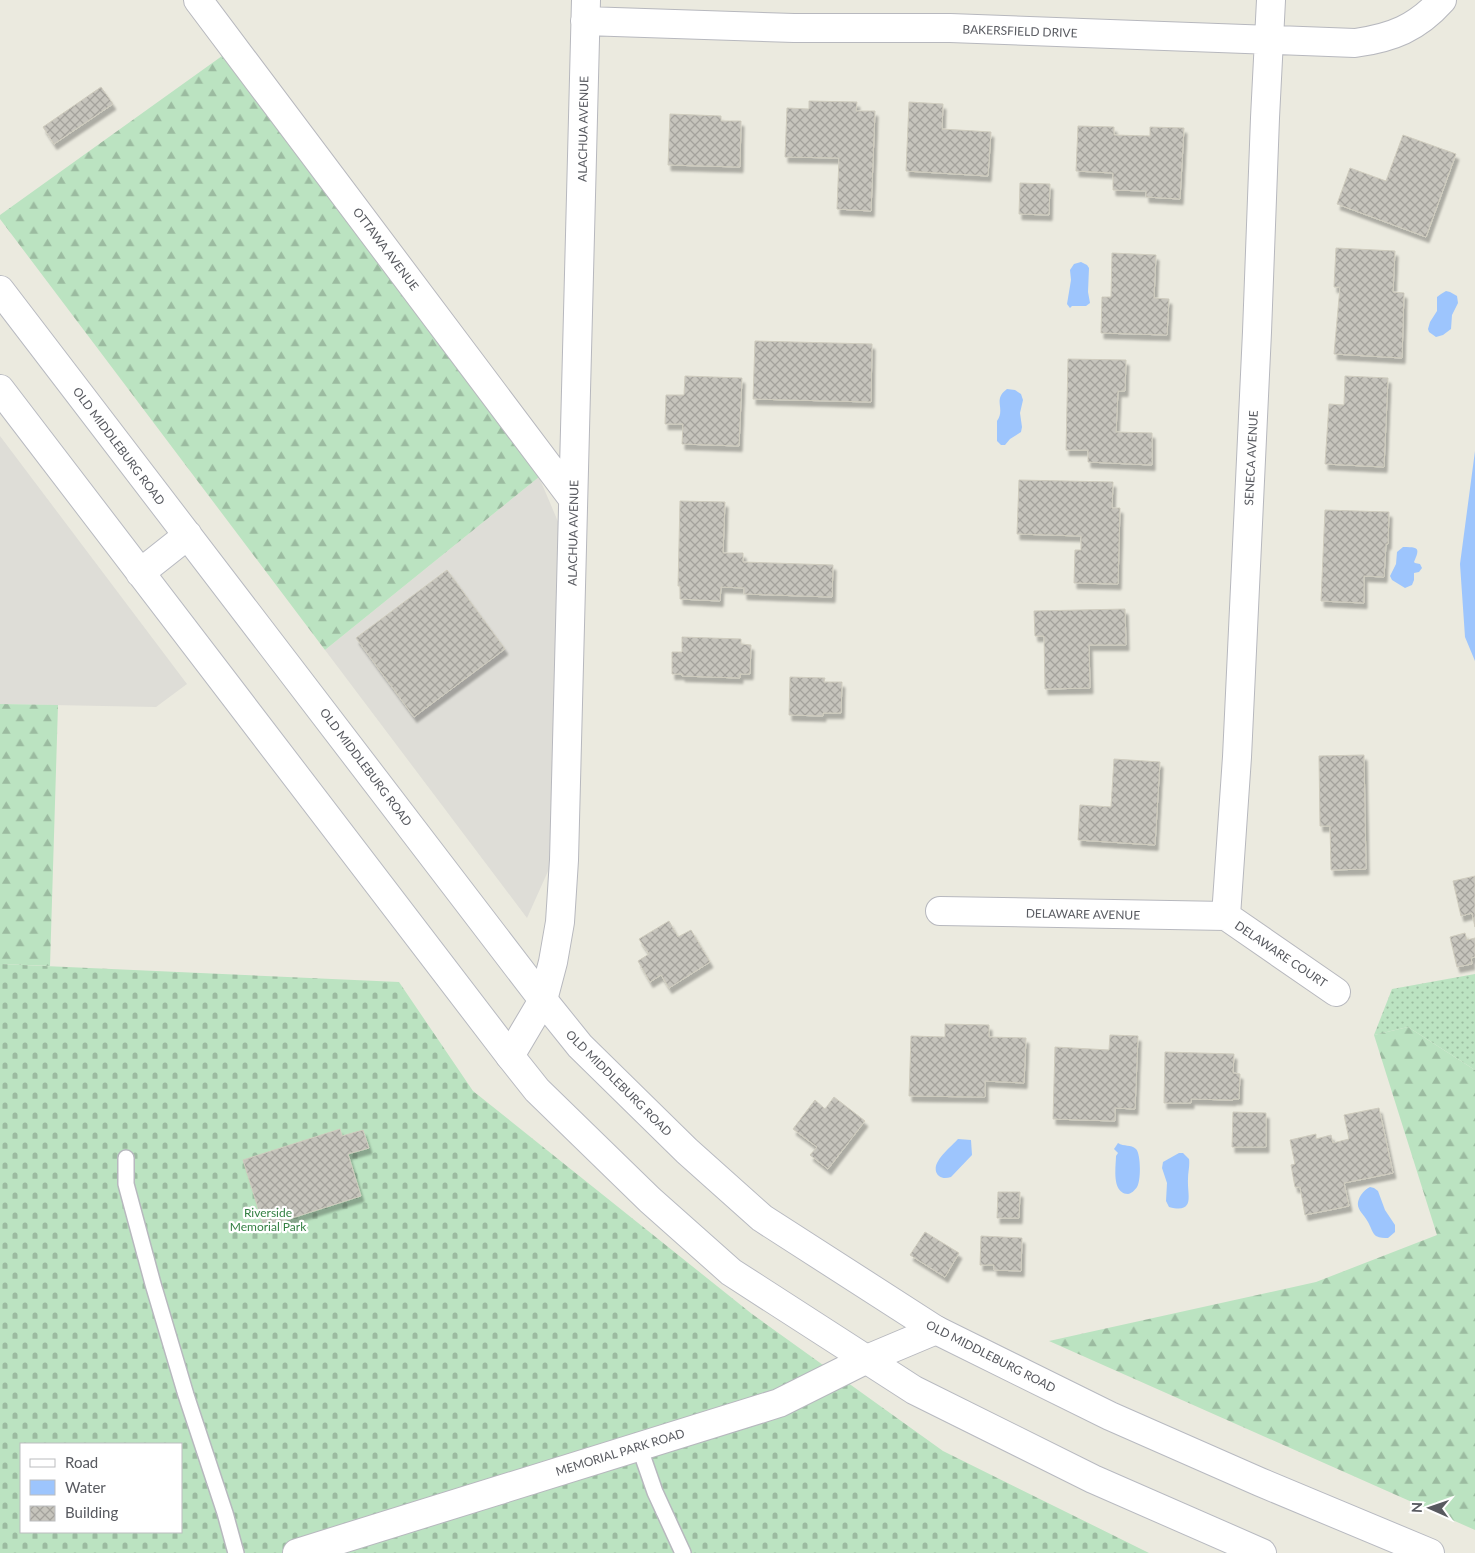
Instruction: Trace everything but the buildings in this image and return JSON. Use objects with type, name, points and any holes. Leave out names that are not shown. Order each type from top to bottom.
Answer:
[{"type":"street","name":"OTTAWA AVENUE","points":[[198,0],[574,499]]},
{"type":"street","name":"SENECA AVENUE","points":[[1226,916],[1238,757],[1265,118],[1272,0]]},
{"type":"street","name":"BAKERSFIELD DRIVE","points":[[586,10],[794,28],[950,28],[1355,43],[1373,41],[1396,34],[1413,26],[1442,0]]},
{"type":"street","name":"ALACHUA AVENUE","points":[[510,1056],[542,1000],[553,962],[560,922],[564,860],[586,10]]},
{"type":"street","name":"OLD MIDDLEBURG ROAD","points":[[0,290],[542,1000],[586,1052],[687,1151],[762,1218],[936,1330],[1110,1416],[1260,1482],[1430,1553]]},
{"type":"street","points":[[0,389],[537,1090],[650,1200],[731,1272],[914,1390],[1094,1479],[1262,1553]]},
{"type":"street","points":[[140,572],[188,535]]},
{"type":"street","name":"DELAWARE AVENUE","points":[[940,911],[1226,916]]},
{"type":"street","name":"DELAWARE COURT","points":[[1226,916],[1336,992]]},
{"type":"street","name":"MEMORIAL PARK ROAD","points":[[297,1553],[779,1403],[867,1359],[936,1330]]},
{"type":"lane","points":[[126,1158],[126,1184],[150,1275],[236,1553]]},
{"type":"lane","points":[[639,1446],[655,1492],[683,1553]]},
{"type":"shaded area","points":[[0,436],[187,684],[156,707],[0,704]]},
{"type":"shaded area","points":[[539,477],[559,524],[549,869],[527,918],[325,650]]},
{"type":"green space","points":[[222,56],[539,477],[325,650],[0,219],[0,215]]},
{"type":"green space","points":[[0,704],[58,705],[50,966],[0,964]]},
{"type":"green space","name":"Riverside Memorial Park","points":[[0,964],[399,982],[473,1091],[752,1314],[943,1451],[1149,1553],[0,1553]]},
{"type":"green space","points":[[1475,974],[1475,1070],[1408,1027],[1374,1035],[1392,989]]},
{"type":"green space","points":[[1408,1027],[1475,1070],[1475,1530],[1049,1341],[1316,1282],[1437,1235],[1374,1035]]},
{"type":"water","points":[[1081,262],[1089,268],[1088,292],[1090,303],[1086,306],[1072,306],[1070,308],[1067,304],[1071,280],[1070,270],[1074,264]]},
{"type":"water","points":[[1446,291],[1457,296],[1458,303],[1452,315],[1451,329],[1443,335],[1436,337],[1428,329],[1437,311],[1437,297]]},
{"type":"water","points":[[1007,389],[1015,390],[1021,394],[1023,400],[1020,413],[1022,427],[1021,432],[1010,439],[1005,445],[1001,445],[997,441],[997,421],[1000,412],[1000,397]]},
{"type":"water","points":[[1475,451],[1475,661],[1465,637],[1460,564]]},
{"type":"water","points":[[1403,547],[1417,549],[1414,562],[1420,564],[1422,568],[1419,572],[1414,573],[1412,585],[1405,588],[1392,580],[1390,576],[1396,564],[1397,552]]},
{"type":"water","points":[[958,1139],[971,1140],[972,1155],[951,1177],[941,1177],[936,1172],[938,1162],[941,1156]]},
{"type":"water","points":[[1118,1143],[1134,1147],[1139,1156],[1138,1184],[1132,1193],[1129,1194],[1119,1189],[1117,1184],[1115,1166],[1118,1153],[1114,1149]]},
{"type":"water","points":[[1179,1153],[1183,1153],[1189,1159],[1189,1197],[1187,1205],[1183,1208],[1169,1207],[1166,1201],[1167,1183],[1162,1168],[1163,1162]]},
{"type":"water","points":[[1370,1187],[1378,1191],[1385,1210],[1395,1225],[1395,1232],[1388,1238],[1375,1235],[1359,1209],[1358,1203],[1361,1195]]}]
